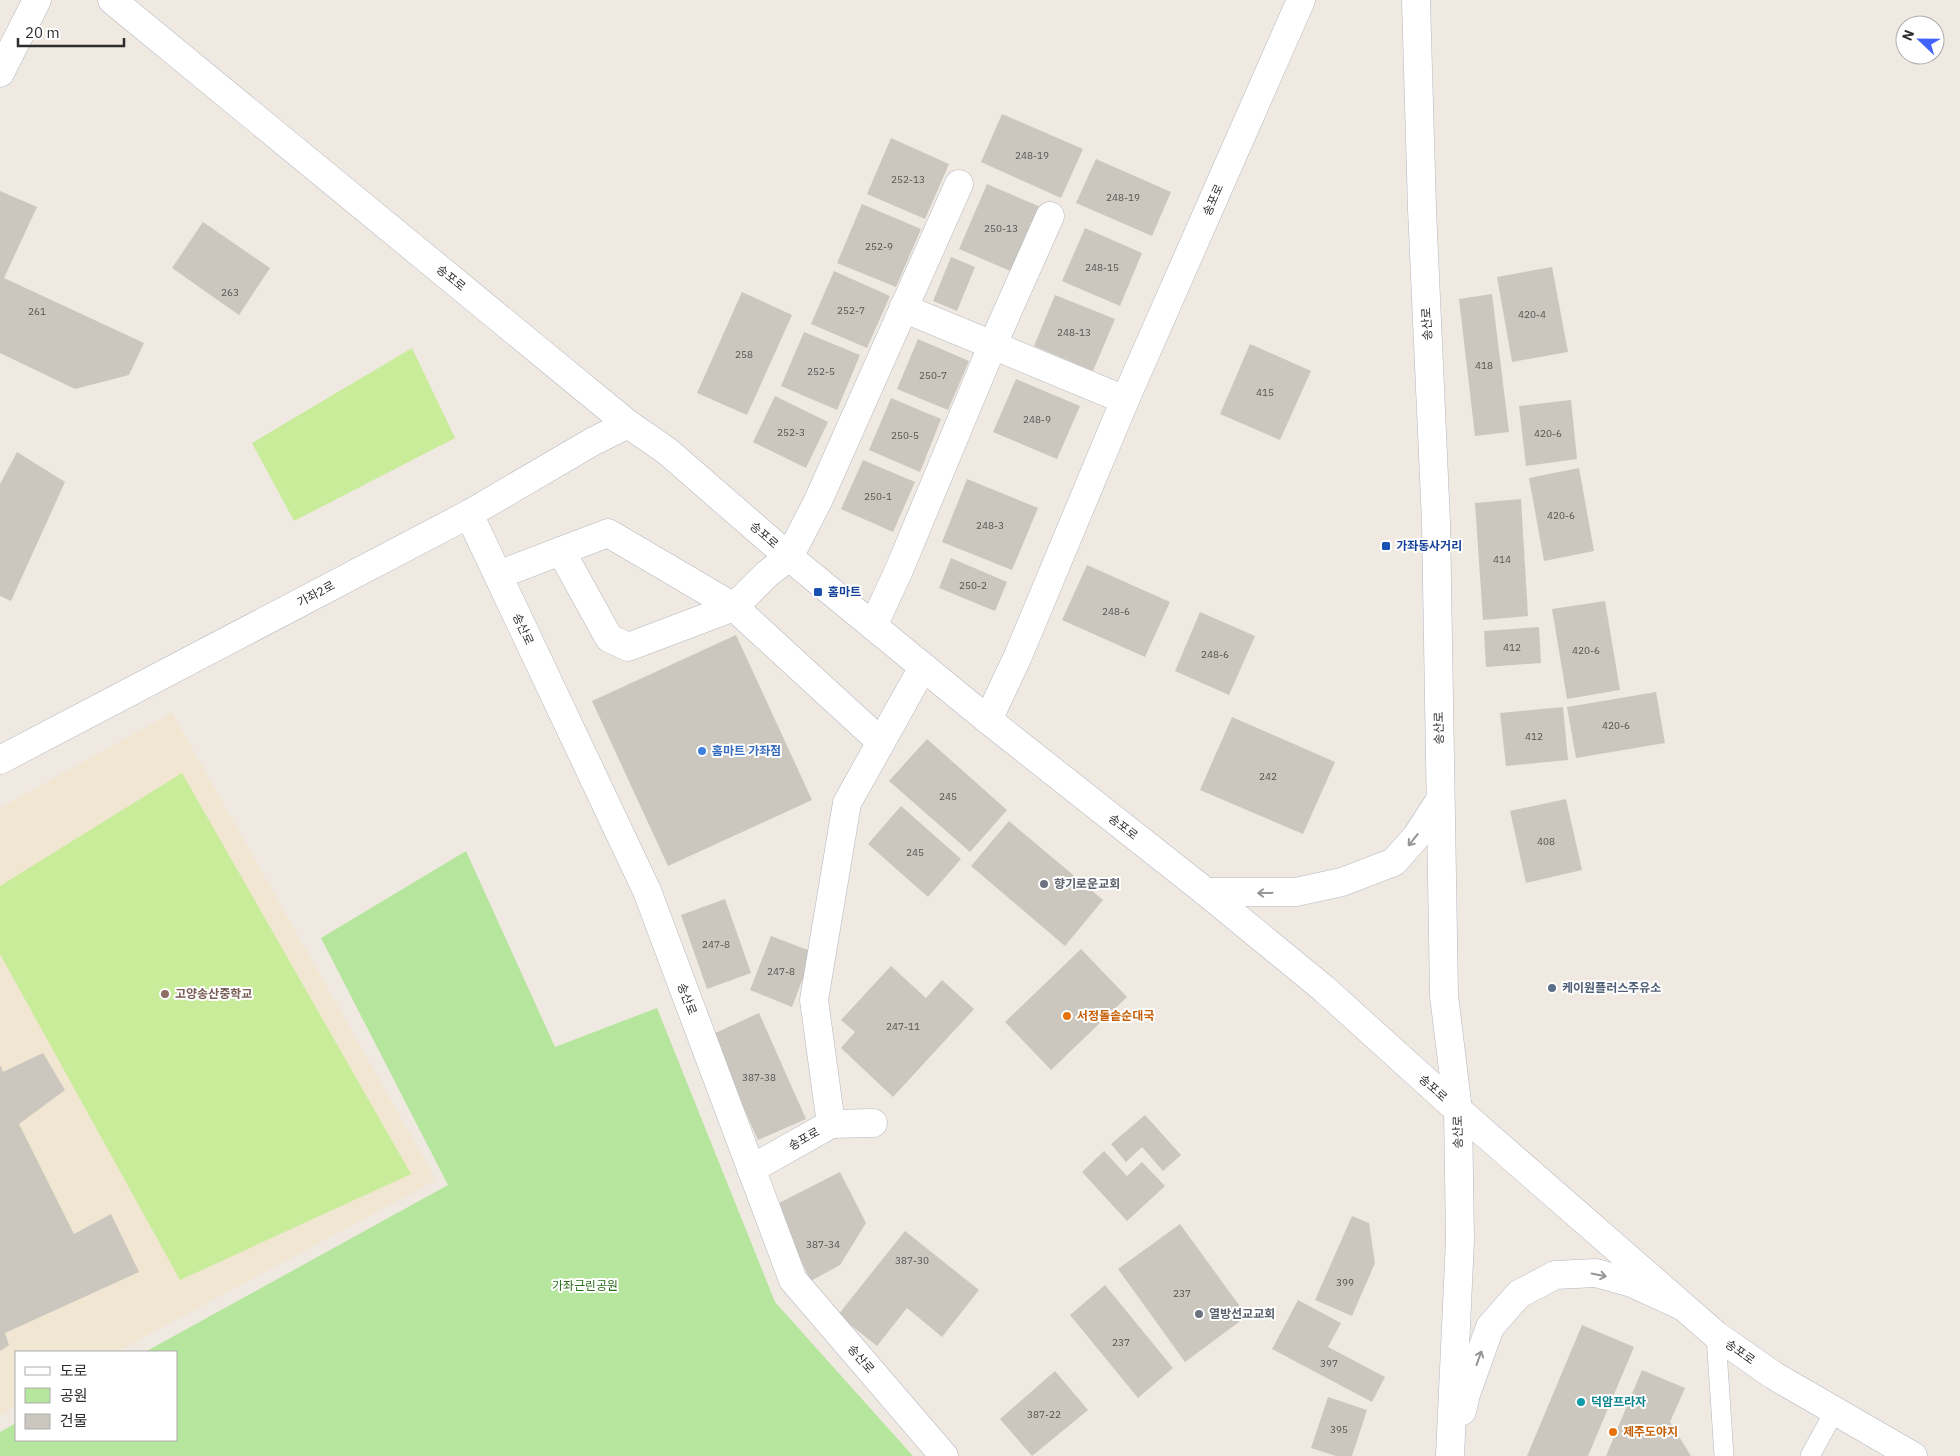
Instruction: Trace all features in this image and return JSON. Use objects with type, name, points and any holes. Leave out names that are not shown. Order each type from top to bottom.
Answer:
[{"type":"street","points":[[0,72],[37,0]]},
{"type":"street","name":"송포로","points":[[112,0],[628,424],[667,451],[789,556],[923,667],[1206,892],[1323,988],[1458,1110],[1716,1335],[1773,1375],[1913,1456]]},
{"type":"street","name":"송포로","points":[[988,720],[1018,656],[1125,400],[1300,0]]},
{"type":"street","name":"송산로","points":[[1416,0],[1422,209],[1436,522],[1444,996],[1458,1110],[1460,1240],[1451,1456]]},
{"type":"street","name":"송포로","points":[[789,556],[818,501],[959,184]]},
{"type":"street","points":[[873,626],[900,570],[993,344],[1050,216]]},
{"type":"street","points":[[903,308],[1125,400]]},
{"type":"street","name":"가좌2로","points":[[0,760],[469,514],[592,442],[628,424]]},
{"type":"street","name":"송산로","points":[[469,514],[647,891],[793,1280],[944,1456]]},
{"type":"street","points":[[498,575],[608,533],[734,606],[881,742]]},
{"type":"street","points":[[562,551],[609,638],[628,647],[734,606],[789,556]]},
{"type":"street","name":"송포로","points":[[751,1168],[831,1124],[814,1000],[847,803],[923,667]]},
{"type":"street","points":[[1206,892],[1296,892],[1342,882],[1394,862],[1416,837],[1440,800]]},
{"type":"street","points":[[831,1124],[872,1123]]},
{"type":"street","points":[[1451,1456],[1466,1394],[1490,1327],[1519,1294],[1555,1275],[1596,1273],[1632,1283],[1682,1306]]},
{"type":"lane","points":[[1716,1335],[1724,1456]]},
{"type":"lane","points":[[1810,1456],[1834,1412]]},
{"type":"shaded area","name":"고양송산중학교","points":[[172,713],[436,1180],[118,1351],[15,1351],[15,1407],[0,1415],[0,808]]},
{"type":"green space","points":[[412,348],[455,438],[294,521],[252,443]]},
{"type":"green space","name":"고양송산중학교","points":[[182,773],[411,1174],[180,1280],[0,954],[0,886]]},
{"type":"green space","name":"가좌근린공원","points":[[466,851],[555,1047],[657,1008],[775,1302],[913,1456],[0,1456],[0,1432],[15,1424],[15,1441],[178,1441],[178,1351],[147,1351],[448,1185],[321,938]]},
{"type":"building","points":[[1002,114],[1083,149],[1061,198],[981,162]]},
{"type":"building","points":[[891,138],[949,164],[925,219],[867,194]]},
{"type":"building","points":[[1096,159],[1171,192],[1152,236],[1076,203]]},
{"type":"building","points":[[987,184],[1043,208],[1015,273],[959,249]]},
{"type":"building","points":[[0,191],[37,207],[4,278],[144,343],[129,375],[75,389],[0,353]]},
{"type":"building","points":[[862,204],[921,229],[896,287],[837,263]]},
{"type":"building","points":[[203,222],[270,268],[239,315],[172,268]]},
{"type":"building","points":[[1085,228],[1142,253],[1120,306],[1062,281]]},
{"type":"building","points":[[951,257],[975,267],[957,311],[933,301]]},
{"type":"building","points":[[1552,267],[1568,352],[1512,362],[1497,277]]},
{"type":"building","points":[[834,271],[890,296],[867,348],[811,324]]},
{"type":"building","points":[[742,292],[792,315],[747,415],[697,393]]},
{"type":"building","points":[[1492,294],[1509,432],[1475,436],[1459,299]]},
{"type":"building","points":[[1055,295],[1115,319],[1093,371],[1034,346]]},
{"type":"building","points":[[804,332],[860,355],[837,410],[781,386]]},
{"type":"building","points":[[918,339],[969,361],[948,410],[897,389]]},
{"type":"building","points":[[1250,344],[1311,371],[1280,440],[1220,414]]},
{"type":"building","points":[[1016,379],[1080,406],[1057,459],[993,432]]},
{"type":"building","points":[[775,396],[828,422],[806,468],[753,442]]},
{"type":"building","points":[[891,398],[941,419],[920,472],[869,450]]},
{"type":"building","points":[[1571,400],[1577,459],[1526,466],[1519,406]]},
{"type":"building","points":[[17,452],[65,482],[11,601],[0,596],[0,484]]},
{"type":"building","points":[[863,460],[915,482],[893,532],[841,509]]},
{"type":"building","points":[[1579,468],[1594,551],[1544,561],[1529,478]]},
{"type":"building","points":[[967,479],[1038,508],[1012,570],[942,542]]},
{"type":"building","points":[[1521,499],[1528,616],[1483,620],[1475,503]]},
{"type":"building","points":[[951,558],[1007,582],[995,611],[939,588]]},
{"type":"building","points":[[1087,565],[1170,602],[1145,657],[1062,620]]},
{"type":"building","points":[[1605,601],[1620,690],[1567,699],[1552,609]]},
{"type":"building","points":[[1200,612],[1255,636],[1229,695],[1175,671]]},
{"type":"building","points":[[1539,627],[1541,663],[1486,667],[1484,631]]},
{"type":"building","name":"홈마트 가좌점","points":[[736,635],[812,800],[668,866],[592,701]]},
{"type":"building","points":[[1656,692],[1665,743],[1576,758],[1567,707]]},
{"type":"building","points":[[1563,707],[1568,760],[1506,766],[1500,713]]},
{"type":"building","points":[[1232,717],[1335,762],[1303,834],[1200,790]]},
{"type":"building","points":[[927,739],[1007,810],[970,852],[889,781]]},
{"type":"building","points":[[1566,799],[1582,870],[1526,883],[1510,811]]},
{"type":"building","points":[[901,806],[961,859],[928,897],[868,844]]},
{"type":"building","points":[[1009,821],[1103,900],[1065,946],[971,866]]},
{"type":"building","points":[[725,899],[751,973],[707,989],[681,915]]},
{"type":"building","points":[[771,936],[813,952],[792,1007],[750,990]]},
{"type":"building","points":[[1081,949],[1127,997],[1051,1070],[1005,1022]]},
{"type":"building","points":[[891,966],[926,998],[942,980],[974,1009],[893,1097],[841,1048],[855,1032],[841,1020]]},
{"type":"building","points":[[759,1013],[806,1119],[758,1140],[711,1035]]},
{"type":"building","points":[[43,1053],[65,1090],[19,1124],[74,1234],[111,1214],[139,1272],[5,1333],[9,1345],[0,1351],[0,1065],[3,1072]]},
{"type":"building","points":[[1145,1115],[1181,1155],[1163,1171],[1142,1147],[1126,1162],[1111,1144]]},
{"type":"building","points":[[1104,1151],[1127,1176],[1142,1162],[1165,1186],[1127,1221],[1082,1172]]},
{"type":"building","points":[[840,1172],[866,1223],[840,1265],[811,1281],[773,1206]]},
{"type":"building","points":[[1352,1216],[1369,1223],[1375,1263],[1352,1316],[1315,1300]]},
{"type":"building","points":[[1180,1224],[1247,1316],[1185,1362],[1118,1269]]},
{"type":"building","points":[[905,1231],[979,1290],[942,1337],[907,1308],[877,1346],[838,1315]]},
{"type":"building","points":[[1105,1285],[1173,1368],[1138,1398],[1070,1315]]},
{"type":"building","points":[[1298,1300],[1341,1323],[1328,1347],[1385,1377],[1372,1402],[1272,1349]]},
{"type":"building","name":"덕암프라자","points":[[1582,1325],[1634,1347],[1588,1456],[1527,1456]]},
{"type":"building","points":[[1642,1370],[1685,1388],[1670,1422],[1691,1456],[1606,1456]]},
{"type":"building","points":[[1055,1371],[1088,1410],[1032,1456],[1000,1419]]},
{"type":"building","points":[[1328,1397],[1367,1410],[1352,1456],[1336,1456],[1311,1448]]},
{"type":"place","name":"가좌동사거리","points":[[1386,546]]},
{"type":"place","name":"홈마트","points":[[818,592]]},
{"type":"place","name":"홈마트 가좌점","points":[[702,751]]},
{"type":"place","name":"향기로운교회","points":[[1044,884]]},
{"type":"place","name":"케이원플러스주유소","points":[[1552,988]]},
{"type":"place","name":"고양송산중학교","points":[[165,994]]},
{"type":"place","name":"서정돌솥순대국","points":[[1067,1016]]},
{"type":"place","name":"열방선교교회","points":[[1199,1314]]},
{"type":"place","name":"덕암프라자","points":[[1581,1402]]},
{"type":"place","name":"제주도야지","points":[[1613,1432]]}]
